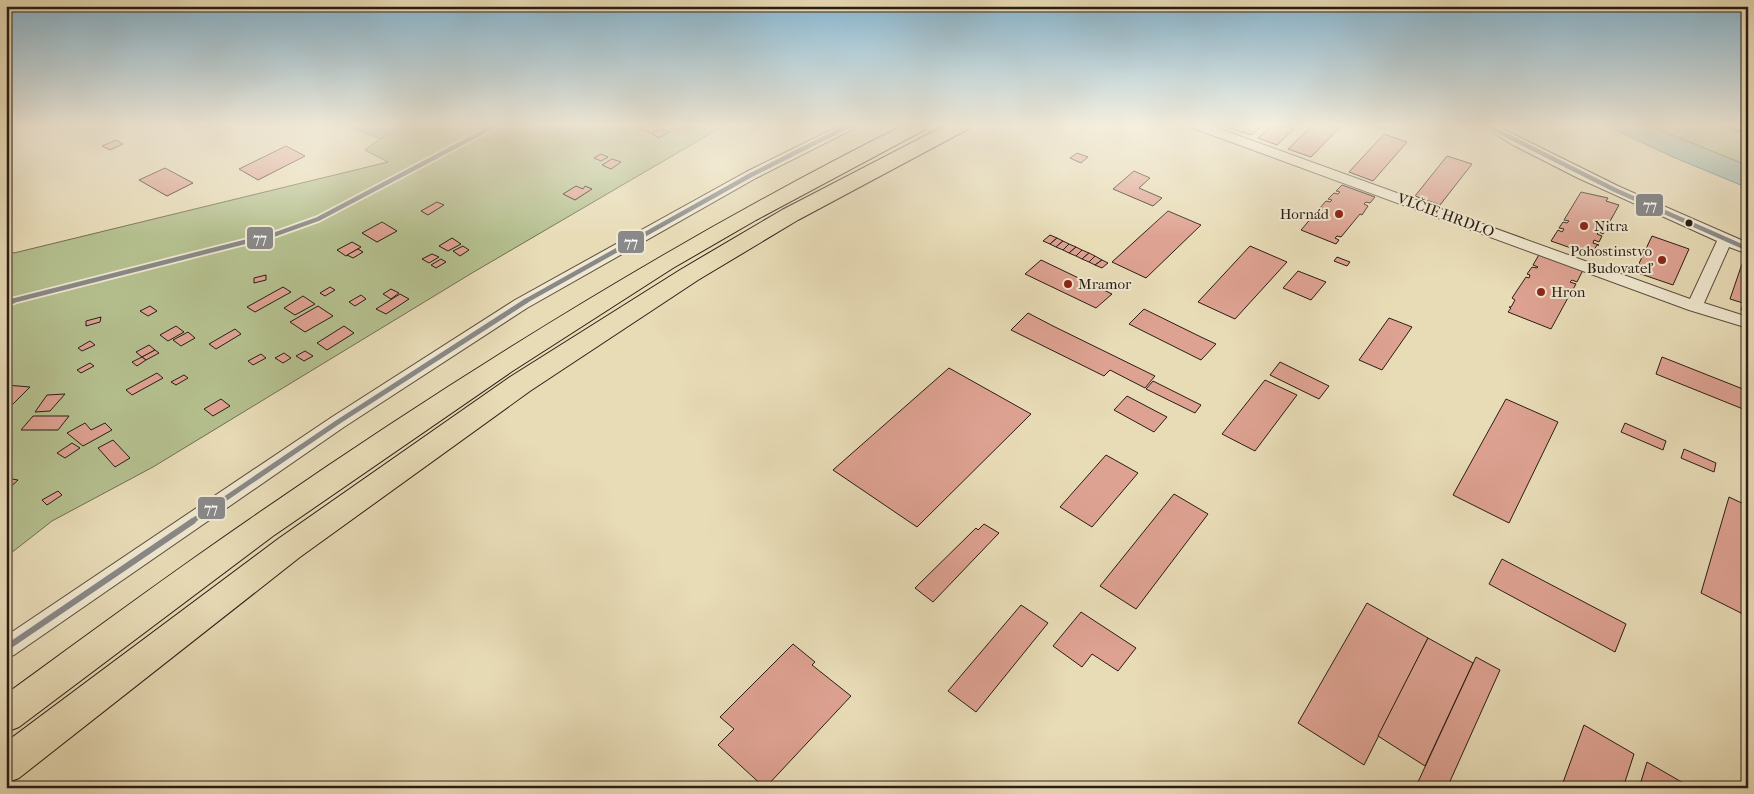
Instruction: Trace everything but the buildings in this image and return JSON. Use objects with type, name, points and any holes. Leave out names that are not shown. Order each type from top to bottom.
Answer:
[{"type":"highway","points":[[6,765],[289,548],[504,396],[689,275],[776,211],[848,162]]},
{"type":"highway","points":[[6,716],[261,528],[494,370],[666,261],[881,162]]},
{"type":"street","points":[[6,648],[338,422],[521,304],[775,162]]},
{"type":"street","name":"VLČIE HRDLO","points":[[1300,162],[1694,306],[1748,323]]},
{"type":"street","points":[[1555,162],[1611,190],[1748,249]]},
{"type":"street","points":[[1694,306],[1725,240]]},
{"type":"green space","points":[[388,162],[662,162],[472,273],[153,467],[52,521],[6,557],[6,248],[14,253]]},
{"type":"green space","points":[[1738,162],[1748,162],[1748,166]]},
{"type":"water","points":[[1685,162],[1738,162],[1748,166],[1748,188]]},
{"type":"transit line","name":"77","points":[[6,303],[276,234],[318,219],[426,162]]},
{"type":"transit line","name":"77","points":[[6,648],[338,422],[521,304],[777,162]]},
{"type":"transit line","name":"77","points":[[1560,162],[1615,190],[1748,249]]},
{"type":"place","name":"Hornád","points":[[1339,214]]},
{"type":"place","name":"Nitra","points":[[1584,226]]},
{"type":"place","name":"Pohostinstvo Budovateľ","points":[[1662,260]]},
{"type":"place","name":"Mramor","points":[[1068,284]]},
{"type":"place","name":"Hron","points":[[1541,292]]}]
